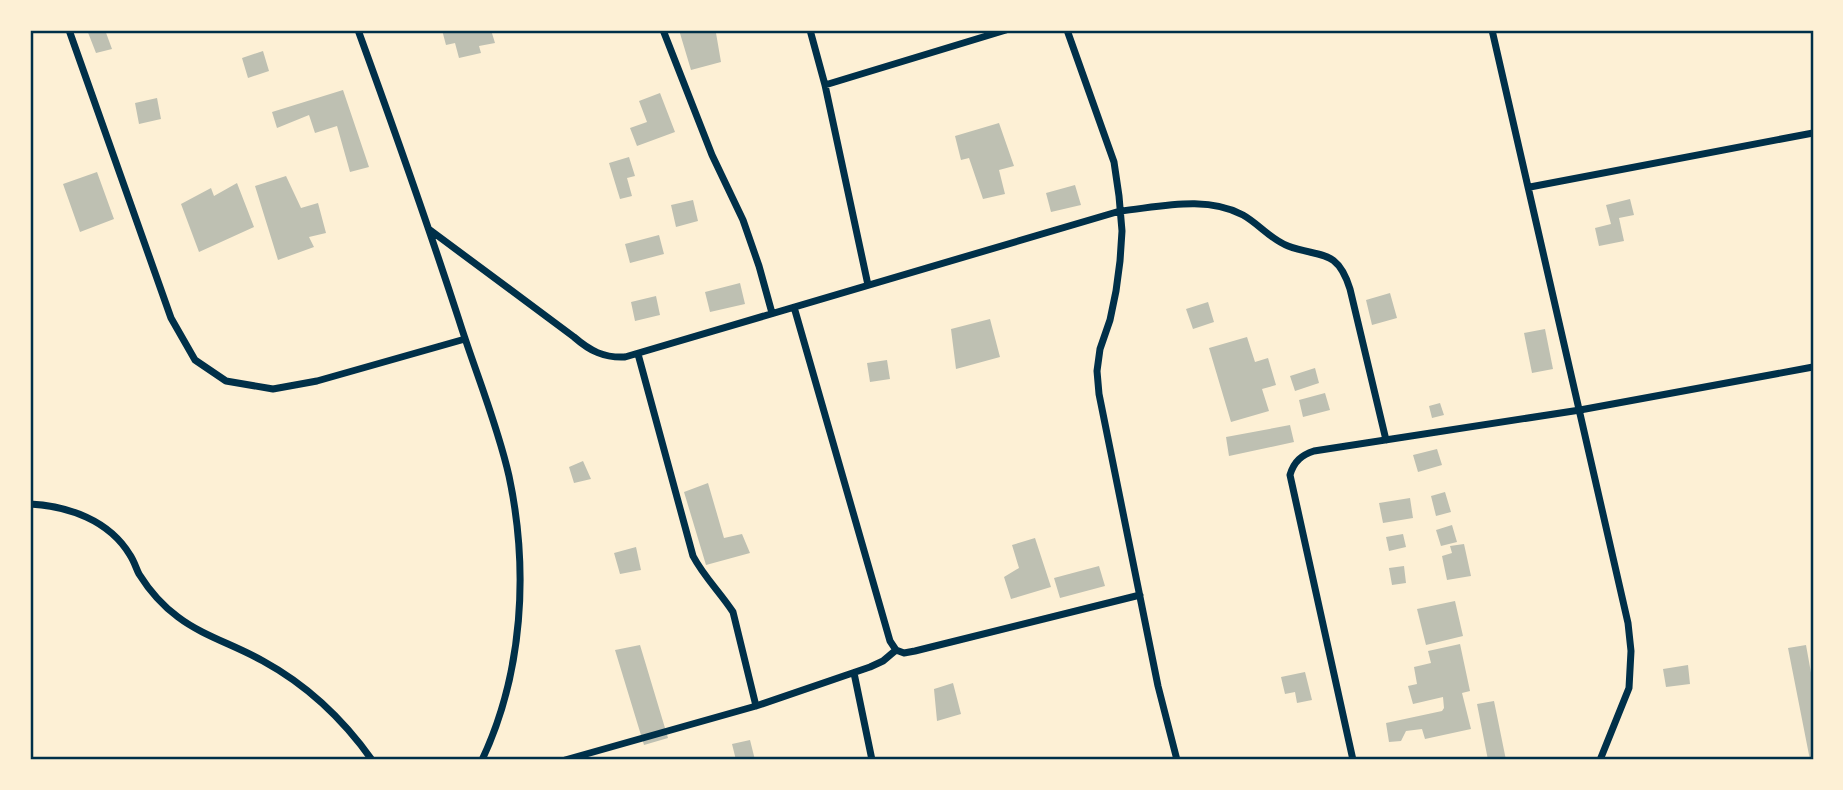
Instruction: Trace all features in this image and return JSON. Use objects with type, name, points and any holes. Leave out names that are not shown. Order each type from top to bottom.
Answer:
[{"type":"street","points":[[69,30],[171,318],[195,360],[226,381],[272,389],[317,381],[465,339]]},
{"type":"street","points":[[358,30],[430,230],[497,433],[516,516],[520,595],[512,668],[503,704],[482,760]]},
{"type":"street","points":[[663,30],[712,155],[743,220],[772,313]]},
{"type":"street","points":[[810,30],[825,85],[868,285]]},
{"type":"street","points":[[825,85],[1006,30]]},
{"type":"street","points":[[1067,30],[1114,162],[1122,231],[1120,261],[1114,301],[1100,349],[1098,394],[1158,686],[1177,760]]},
{"type":"street","points":[[1492,30],[1629,622],[1629,688],[1600,760]]},
{"type":"street","points":[[1530,187],[1813,133]]},
{"type":"street","points":[[430,230],[585,347],[612,358],[638,354],[1120,211],[1193,203],[1220,207],[1245,216],[1287,246],[1323,254],[1340,267],[1350,289],[1386,440]]},
{"type":"street","points":[[794,307],[890,640],[896,650],[904,653],[915,651],[1140,595]]},
{"type":"street","points":[[638,354],[692,556],[701,573],[733,612],[756,706]]},
{"type":"street","points":[[1353,760],[1290,475],[1294,464],[1306,453],[1580,410],[1813,367]]},
{"type":"street","points":[[30,504],[68,510],[105,528],[130,554],[150,590],[176,616],[262,660],[289,677],[338,718],[372,760]]},
{"type":"street","points":[[565,760],[756,706],[854,673],[883,661],[896,650]]},
{"type":"street","points":[[854,673],[872,760]]},
{"type":"building","points":[[87,30],[105,30],[112,49],[96,53]]},
{"type":"building","points":[[442,30],[491,30],[495,43],[479,46],[481,53],[459,58],[455,43],[446,45]]},
{"type":"building","points":[[679,30],[730,30],[716,33],[721,62],[691,70]]},
{"type":"building","points":[[263,51],[269,71],[248,78],[242,58]]},
{"type":"building","points":[[343,90],[369,167],[350,172],[337,126],[315,133],[309,115],[277,128],[272,112]]},
{"type":"building","points":[[660,93],[675,132],[637,146],[630,128],[647,122],[639,101]]},
{"type":"building","points":[[157,98],[161,119],[139,124],[135,103]]},
{"type":"building","points":[[999,123],[1014,166],[999,170],[1005,194],[983,199],[969,158],[961,160],[955,136]]},
{"type":"building","points":[[629,157],[635,176],[627,178],[632,196],[620,199],[609,163]]},
{"type":"building","points":[[97,172],[114,219],[80,232],[63,184]]},
{"type":"building","points":[[286,176],[301,208],[318,203],[326,233],[309,237],[314,247],[278,260],[255,186]]},
{"type":"building","points":[[237,183],[254,227],[199,252],[181,204],[211,188],[214,196]]},
{"type":"building","points":[[1075,185],[1081,205],[1051,212],[1046,193]]},
{"type":"building","points":[[1630,199],[1634,215],[1619,218],[1624,241],[1599,246],[1595,228],[1611,224],[1606,205]]},
{"type":"building","points":[[693,200],[698,221],[676,227],[671,205]]},
{"type":"building","points":[[659,235],[664,254],[630,263],[625,244]]},
{"type":"building","points":[[740,283],[745,304],[710,312],[705,292]]},
{"type":"building","points":[[1390,293],[1397,318],[1372,325],[1366,300]]},
{"type":"building","points":[[656,296],[660,315],[635,321],[631,302]]},
{"type":"building","points":[[1208,302],[1214,322],[1193,329],[1186,309]]},
{"type":"building","points":[[990,319],[1000,357],[956,369],[951,329]]},
{"type":"building","points":[[1545,329],[1553,369],[1532,373],[1524,333]]},
{"type":"building","points":[[1247,337],[1255,362],[1268,358],[1276,385],[1262,389],[1269,411],[1231,422],[1209,348]]},
{"type":"building","points":[[887,360],[890,379],[870,382],[867,363]]},
{"type":"building","points":[[1315,368],[1319,383],[1295,391],[1290,376]]},
{"type":"building","points":[[1325,393],[1330,410],[1303,417],[1299,400]]},
{"type":"building","points":[[1440,403],[1444,415],[1432,418],[1429,406]]},
{"type":"building","points":[[1290,425],[1294,442],[1229,456],[1226,437]]},
{"type":"building","points":[[1437,449],[1442,465],[1418,472],[1413,455]]},
{"type":"building","points":[[583,461],[591,479],[574,483],[569,467]]},
{"type":"building","points":[[708,483],[724,538],[742,534],[750,553],[706,565],[684,492]]},
{"type":"building","points":[[1445,492],[1451,512],[1436,516],[1431,496]]},
{"type":"building","points":[[1410,498],[1413,518],[1383,523],[1379,503]]},
{"type":"building","points":[[1452,525],[1457,542],[1441,546],[1436,530]]},
{"type":"building","points":[[1403,534],[1406,547],[1389,551],[1386,537]]},
{"type":"building","points":[[1035,538],[1051,587],[1011,599],[1004,577],[1019,568],[1012,545]]},
{"type":"building","points":[[1464,544],[1471,576],[1447,580],[1442,556],[1452,553],[1450,546]]},
{"type":"building","points":[[636,547],[641,570],[620,574],[614,553]]},
{"type":"building","points":[[1099,566],[1105,586],[1060,598],[1054,578]]},
{"type":"building","points":[[1404,566],[1406,583],[1392,585],[1389,568]]},
{"type":"building","points":[[1455,601],[1463,636],[1426,645],[1417,609]]},
{"type":"building","points":[[1460,644],[1470,691],[1462,693],[1471,729],[1425,739],[1422,729],[1406,731],[1401,741],[1389,742],[1386,723],[1442,711],[1443,697],[1413,704],[1408,686],[1417,684],[1414,667],[1431,663],[1428,651]]},
{"type":"building","points":[[640,645],[668,738],[644,745],[615,650]]},
{"type":"building","points":[[1806,645],[1813,684],[1813,760],[1810,760],[1788,648]]},
{"type":"building","points":[[1688,665],[1690,684],[1666,687],[1663,669]]},
{"type":"building","points":[[1305,672],[1312,700],[1297,703],[1295,692],[1285,694],[1281,677]]},
{"type":"building","points":[[953,683],[961,714],[937,721],[934,689]]},
{"type":"building","points":[[1494,701],[1506,760],[1488,760],[1477,704]]},
{"type":"building","points":[[750,740],[755,760],[736,760],[732,744]]}]
